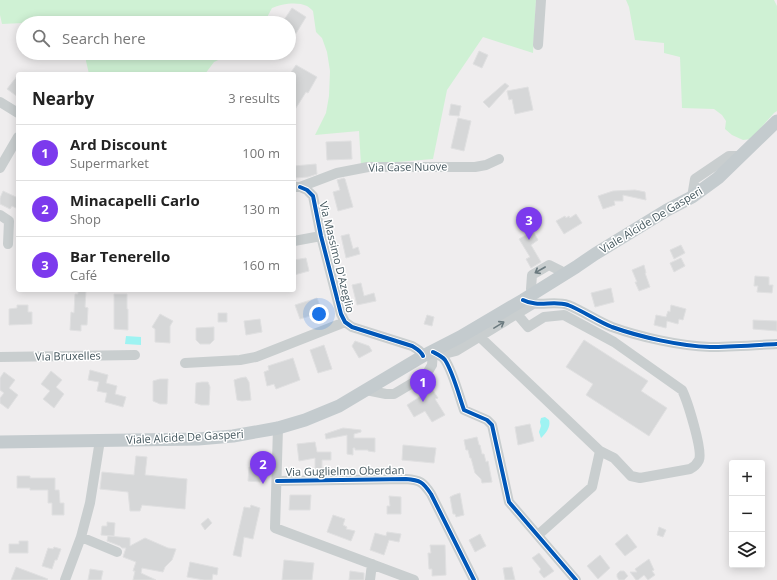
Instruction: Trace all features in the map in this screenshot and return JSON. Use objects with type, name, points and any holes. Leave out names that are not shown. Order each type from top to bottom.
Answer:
[{"type":"main road","name":"Viale Alcide De Gasperi","points":[[595,254],[667,210],[692,197],[718,178],[777,121]]},
{"type":"main road","points":[[433,353],[458,332],[561,270],[595,254]]},
{"type":"main road","points":[[433,353],[528,302],[595,254]]},
{"type":"main road","name":"Viale Alcide De Gasperi","points":[[0,442],[198,439],[244,435],[278,428],[305,420],[339,406],[433,353]]},
{"type":"street","points":[[538,45],[541,0]]},
{"type":"street","points":[[0,102],[16,112]]},
{"type":"street","points":[[0,168],[16,140]]},
{"type":"street","name":"Via Case Nuove","points":[[297,187],[337,173],[368,167],[475,166],[486,165],[499,159]]},
{"type":"street","name":"Via Massimo D'Azeglio","points":[[297,187],[306,190],[313,196],[321,236],[341,314],[345,322],[352,327],[412,346],[421,352],[433,353],[445,360],[451,371],[464,410],[487,420],[492,425],[509,502],[576,580]]},
{"type":"street","points":[[0,215],[9,221],[8,244]]},
{"type":"street","points":[[296,241],[321,236]]},
{"type":"street","points":[[433,353],[456,351],[517,314],[528,302],[567,305],[611,326],[640,335],[672,342],[711,347],[777,344]]},
{"type":"street","points":[[480,337],[600,451],[614,458],[632,476],[640,478],[690,469],[696,465],[700,460],[699,446],[686,398],[682,390],[614,342],[564,314],[544,317],[528,327],[517,314]]},
{"type":"street","points":[[185,362],[240,360],[256,357],[345,322]]},
{"type":"street","points":[[366,390],[394,394],[426,375],[432,365],[433,353],[428,348],[412,346]]},
{"type":"street","points":[[451,371],[452,362],[456,351]]},
{"type":"street","name":"Via Bruxelles","points":[[0,357],[135,355]]},
{"type":"street","name":"Via Guglielmo Oberdan","points":[[278,428],[275,528],[414,580]]},
{"type":"street","points":[[66,580],[81,537],[90,503],[100,440]]},
{"type":"street","points":[[538,535],[592,487],[600,451]]},
{"type":"street","name":"Via Guglielmo Oberdan","points":[[277,481],[417,480],[426,487],[431,494],[474,580]]},
{"type":"street","points":[[81,537],[117,552]]},
{"type":"street","points":[[370,580],[372,564]]},
{"type":"green space","points":[[0,0],[536,0],[533,53],[483,37],[447,90],[433,159],[361,165],[359,131],[315,135],[326,113],[329,96],[330,71],[327,52],[322,38],[316,32],[313,11],[303,4],[280,5],[272,8],[268,16],[16,16],[16,23],[2,24],[0,15]]},
{"type":"green space","points":[[626,0],[774,0],[777,6],[777,111],[751,139],[743,140],[732,135],[725,129],[726,121],[722,115],[714,109],[682,108],[680,57],[664,53],[664,43],[635,40],[629,7]]},
{"type":"green space","points":[[218,60],[214,62],[206,72],[89,72],[86,61]]},
{"type":"water","points":[[126,336],[141,337],[141,345],[125,344]]},
{"type":"water","points":[[545,417],[549,420],[549,427],[541,438],[539,432],[541,426],[540,422],[541,418]]},
{"type":"building","points":[[292,8],[306,17],[296,33],[296,16],[287,16]]},
{"type":"building","points":[[479,51],[488,55],[482,68],[473,64]]},
{"type":"building","points":[[296,65],[317,77],[308,93],[306,92],[296,108],[296,72],[291,72]]},
{"type":"building","points":[[16,78],[16,96],[7,89]]},
{"type":"building","points":[[505,83],[509,86],[489,108],[483,102]]},
{"type":"building","points":[[528,87],[533,110],[515,114],[512,99],[509,100],[507,91]]},
{"type":"building","points":[[451,104],[461,106],[459,116],[449,115]]},
{"type":"building","points":[[458,118],[471,121],[464,151],[451,148]]},
{"type":"building","points":[[351,141],[352,159],[327,160],[326,142]]},
{"type":"building","points":[[316,164],[317,174],[308,177],[296,178],[296,166]]},
{"type":"building","points":[[344,178],[353,207],[338,211],[333,192],[340,190],[337,180]]},
{"type":"building","points":[[635,190],[645,192],[646,200],[623,195],[623,201],[614,201],[615,205],[603,209],[598,196],[613,191]]},
{"type":"building","points":[[3,191],[16,197],[16,208],[12,206],[10,209],[0,204],[0,198]]},
{"type":"building","points":[[576,214],[582,223],[564,234],[556,221],[565,216],[566,218],[569,216],[570,218]]},
{"type":"building","points":[[533,231],[538,240],[531,245],[541,262],[531,268],[526,259],[530,257],[519,239]]},
{"type":"building","points":[[349,234],[353,249],[358,247],[360,254],[346,258],[341,236]]},
{"type":"building","points":[[681,245],[685,253],[674,259],[670,250]]},
{"type":"building","points":[[306,258],[309,271],[296,274],[296,260]]},
{"type":"building","points":[[681,258],[685,266],[674,272],[670,263]]},
{"type":"building","points":[[644,265],[650,287],[639,291],[632,270]]},
{"type":"building","points":[[755,276],[769,277],[769,285],[773,285],[772,293],[757,292],[758,286],[754,286]]},
{"type":"building","points":[[361,283],[364,296],[374,293],[376,301],[357,305],[352,285]]},
{"type":"building","points":[[611,288],[614,302],[595,307],[591,293]]},
{"type":"building","points":[[78,292],[86,292],[85,307],[88,308],[87,325],[81,325],[81,331],[70,330],[71,312],[74,313],[75,294],[78,294]]},
{"type":"building","points":[[114,294],[127,294],[128,330],[114,329]]},
{"type":"building","points":[[317,298],[320,306],[320,313],[300,319],[295,305]]},
{"type":"building","points":[[17,305],[28,305],[28,312],[32,312],[32,324],[9,325],[9,309],[17,308]]},
{"type":"building","points":[[671,305],[686,309],[683,320],[679,319],[678,324],[667,321],[666,328],[654,325],[656,315],[666,317],[668,311],[670,312]]},
{"type":"building","points":[[218,313],[227,313],[227,322],[218,322]]},
{"type":"building","points":[[160,314],[173,321],[170,326],[170,343],[155,342],[155,329],[152,327]]},
{"type":"building","points":[[427,315],[434,317],[432,326],[424,324]]},
{"type":"building","points":[[260,319],[262,332],[246,335],[244,321]]},
{"type":"building","points":[[753,320],[777,321],[777,331],[753,329]]},
{"type":"building","points":[[214,327],[214,340],[210,344],[200,344],[196,340],[196,328]]},
{"type":"building","points":[[584,340],[648,381],[641,391],[667,408],[649,436],[586,395],[593,384],[566,367]]},
{"type":"building","points":[[355,341],[369,346],[372,351],[359,358],[352,346]]},
{"type":"building","points":[[324,345],[332,369],[318,373],[310,350]]},
{"type":"building","points":[[293,358],[300,380],[276,389],[274,384],[267,386],[264,372],[269,370],[268,366]]},
{"type":"building","points":[[90,370],[108,375],[106,383],[117,386],[115,394],[126,397],[123,407],[105,402],[107,393],[97,391],[99,382],[88,380]]},
{"type":"building","points":[[51,371],[62,380],[56,387],[64,394],[54,408],[43,399],[50,391],[41,384]]},
{"type":"building","points":[[4,372],[15,380],[9,388],[18,395],[8,409],[0,403],[0,398],[4,393],[0,390],[0,378]]},
{"type":"building","points":[[246,377],[249,382],[251,400],[237,400],[234,380]]},
{"type":"building","points":[[168,379],[167,404],[160,404],[153,401],[153,381]]},
{"type":"building","points":[[208,382],[210,387],[209,405],[195,403],[196,383]]},
{"type":"building","points":[[432,389],[438,398],[435,399],[445,415],[432,422],[425,411],[414,417],[407,405]]},
{"type":"building","points":[[530,424],[534,441],[518,445],[515,427]]},
{"type":"building","points":[[343,428],[361,430],[361,432],[354,434],[354,438],[375,438],[375,452],[368,450],[355,450],[355,448],[353,448],[353,455],[347,454],[347,435],[326,439],[325,434]]},
{"type":"building","points":[[477,437],[482,454],[484,454],[486,462],[488,461],[492,482],[482,483],[481,479],[475,473],[468,450],[466,450],[464,440]]},
{"type":"building","points":[[315,442],[317,452],[331,452],[331,460],[322,460],[322,474],[315,474],[315,458],[299,461],[297,444]]},
{"type":"building","points":[[403,445],[436,448],[434,463],[402,460]]},
{"type":"building","points":[[136,456],[147,457],[145,475],[187,479],[185,509],[142,505],[140,511],[130,511],[128,492],[100,489],[102,472],[134,475]]},
{"type":"building","points":[[249,467],[265,469],[265,478],[260,478],[260,482],[248,481]]},
{"type":"building","points":[[17,476],[30,476],[30,478],[55,478],[55,490],[59,490],[60,503],[64,503],[64,515],[52,515],[52,503],[48,503],[48,490],[17,488]]},
{"type":"building","points":[[460,493],[464,515],[456,517],[455,514],[453,514],[450,497]]},
{"type":"building","points":[[290,495],[311,495],[310,510],[289,510]]},
{"type":"building","points":[[389,496],[401,497],[401,514],[387,514],[387,506],[390,506]]},
{"type":"building","points":[[251,505],[260,508],[253,539],[244,537],[241,557],[233,555],[244,507],[250,508]]},
{"type":"building","points":[[333,515],[345,519],[343,525],[347,527],[346,529],[355,531],[351,541],[327,532]]},
{"type":"building","points":[[208,518],[212,523],[205,530],[201,524]]},
{"type":"building","points":[[107,522],[115,523],[114,536],[101,535],[102,526],[107,526]]},
{"type":"building","points":[[659,527],[666,530],[663,537],[657,535]]},
{"type":"building","points":[[387,532],[401,534],[399,542],[389,540],[384,555],[370,550],[375,533],[386,536]]},
{"type":"building","points":[[480,534],[486,546],[475,552],[469,540]]},
{"type":"building","points":[[627,534],[637,547],[625,556],[615,544]]},
{"type":"building","points":[[108,536],[130,538],[130,546],[145,538],[168,548],[176,549],[172,560],[165,567],[163,572],[142,568],[141,573],[156,580],[133,580],[135,571],[133,571],[136,562],[123,557],[126,548],[122,548],[107,541]]},
{"type":"building","points":[[19,541],[28,541],[28,553],[9,553],[9,544],[19,544]]},
{"type":"building","points":[[430,545],[445,545],[446,575],[432,576],[432,569],[429,569],[428,553],[431,553]]},
{"type":"building","points":[[54,547],[61,549],[52,569],[42,566],[48,548],[53,549]]},
{"type":"building","points":[[539,553],[554,571],[544,578],[539,572],[541,569],[532,558]]},
{"type":"building","points":[[600,555],[610,568],[598,579],[587,566]]},
{"type":"building","points":[[649,559],[654,570],[652,571],[655,575],[648,580],[644,575],[636,580],[630,572],[637,572],[635,569]]},
{"type":"building","points":[[284,560],[314,563],[312,580],[282,580]]},
{"type":"building","points":[[190,562],[218,568],[217,575],[213,574],[212,580],[187,577]]},
{"type":"building","points":[[16,567],[48,579],[11,580]]},
{"type":"building","points":[[512,567],[515,580],[505,580],[503,568]]},
{"type":"building","points":[[90,569],[103,571],[101,580],[88,580]]},
{"type":"building","points":[[350,571],[364,573],[364,580],[349,580]]},
{"type":"building","points":[[620,571],[624,571],[628,576],[624,580],[619,580],[617,577],[617,574]]},
{"type":"cycle path","points":[[300,187],[307,190],[313,196],[321,236],[341,314],[345,322],[352,327],[412,346],[420,351],[423,356]]},
{"type":"cycle path","points":[[523,300],[540,304],[557,303],[568,305],[612,327],[673,343],[710,347],[777,344]]},
{"type":"cycle path","points":[[433,352],[442,357],[448,365],[464,410],[487,420],[492,425],[509,502],[576,580]]},
{"type":"cycle path","points":[[277,481],[406,479],[421,482],[431,494],[474,580]]},
{"type":"place","name":"Bar Tenerello","points":[[529,240]]},
{"type":"place","name":"Ard Discount","points":[[423,402]]},
{"type":"place","name":"Minacapelli Carlo","points":[[263,484]]}]
